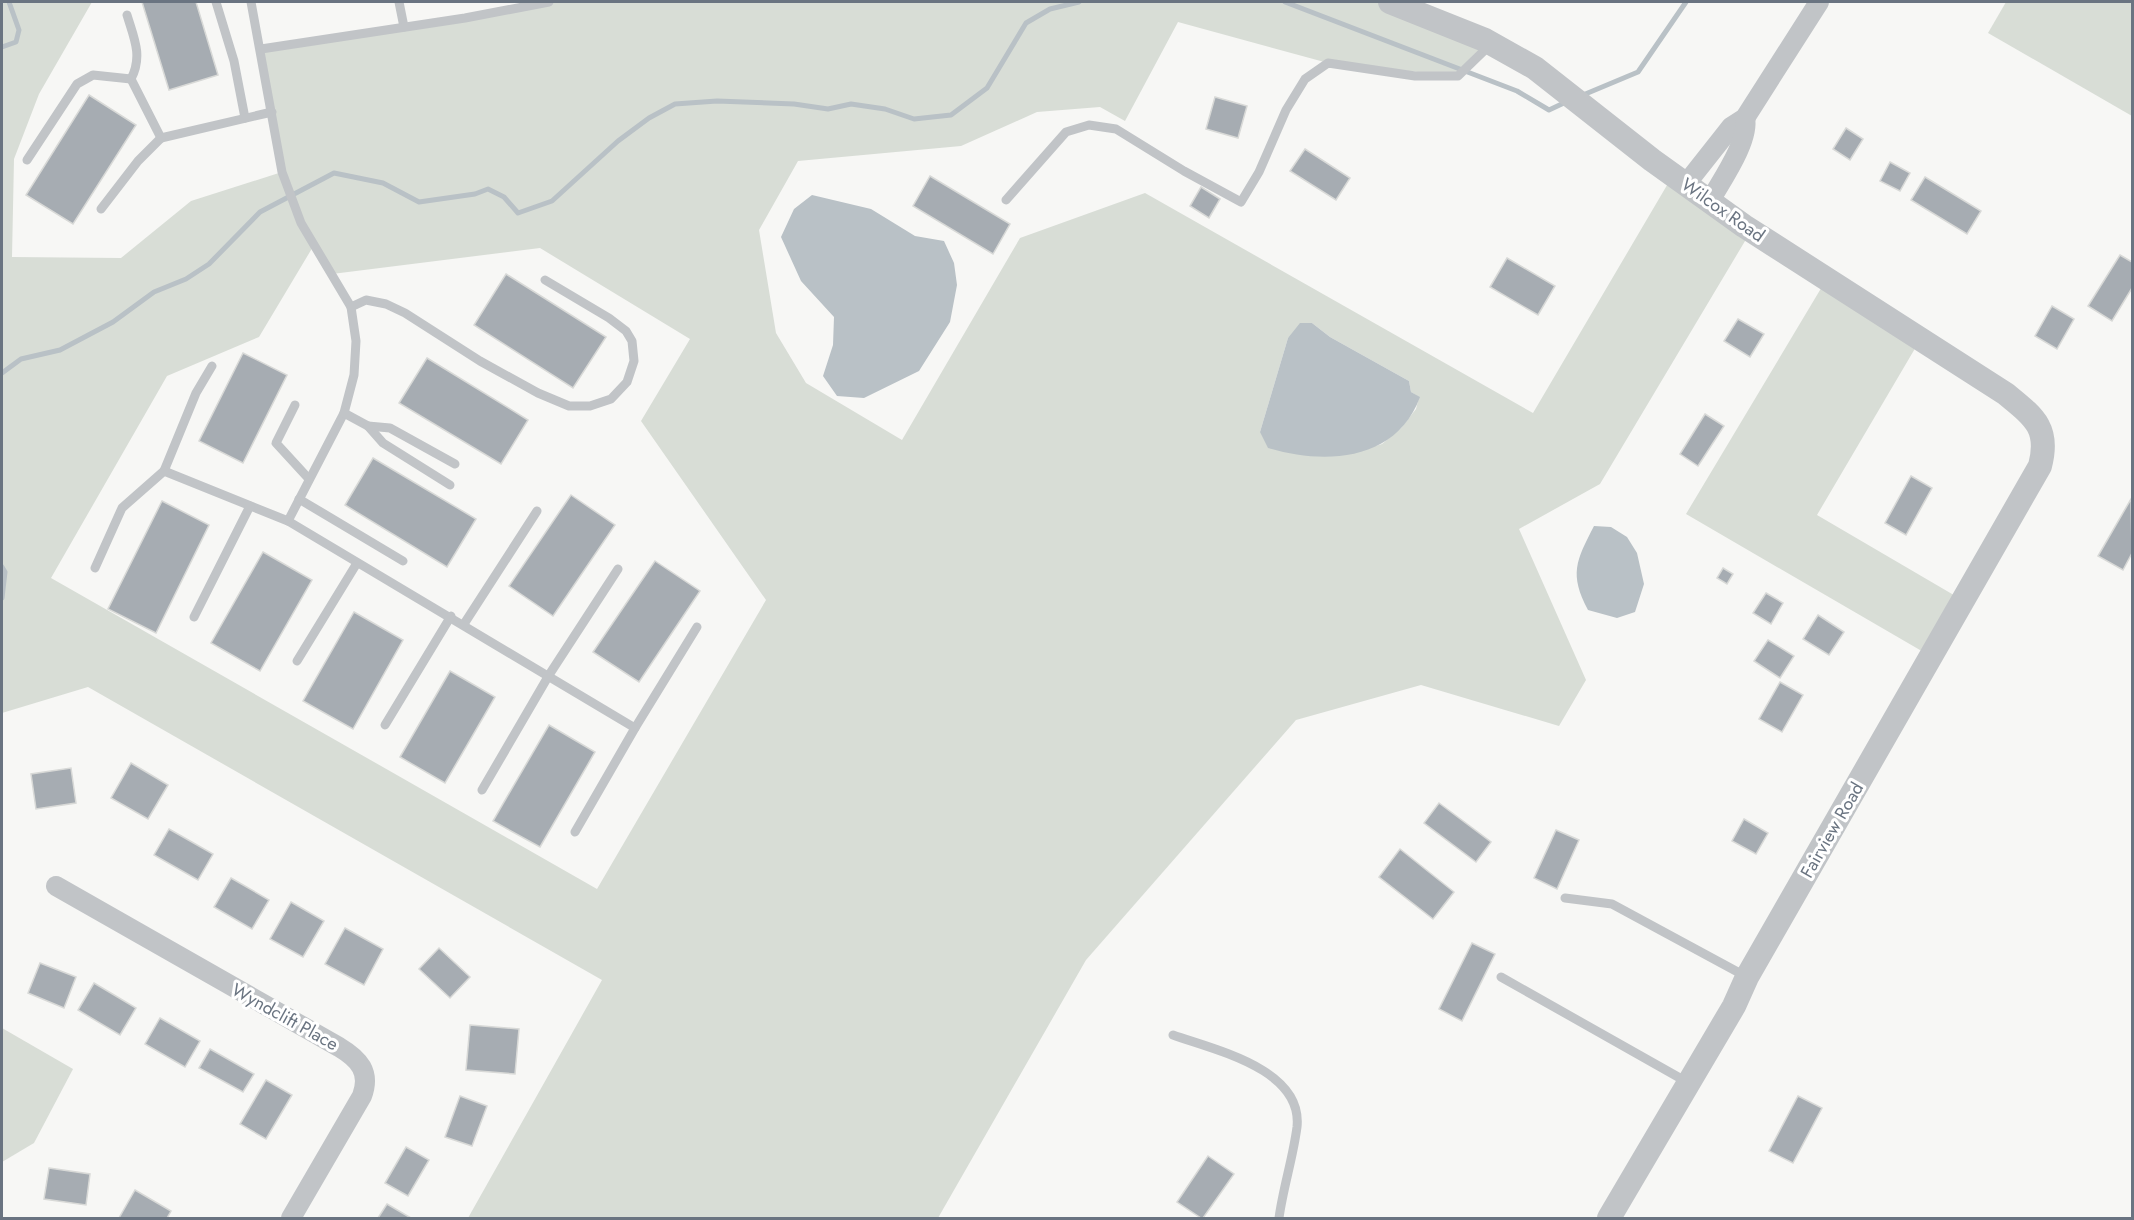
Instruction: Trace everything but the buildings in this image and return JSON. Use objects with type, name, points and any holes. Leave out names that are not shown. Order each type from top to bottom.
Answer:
[{"type":"street","name":"Wilcox Road","points":[[1390,2],[1492,44],[1535,68],[1561,86],[1647,156],[1710,201],[1826,280],[2006,394],[2029,414],[2044,437]]},
{"type":"street","points":[[1686,184],[1731,127],[1745,118],[1819,2]]},
{"type":"street","points":[[1710,201],[1737,152],[1746,130],[1745,118]]},
{"type":"street","name":"Fairview Road","points":[[1609,1218],[1734,1006],[1747,977],[2040,466],[2045,449],[2044,437]]},
{"type":"street","name":"Wyndclift Place","points":[[56,886],[339,1047],[361,1065],[365,1075],[362,1096],[291,1218]]},
{"type":"lane","points":[[216,2],[234,62],[244,118]]},
{"type":"lane","points":[[251,2],[282,172],[301,223],[351,307],[356,352],[354,375],[344,413],[288,521]]},
{"type":"lane","points":[[399,2],[404,27]]},
{"type":"lane","points":[[261,48],[404,27],[500,6],[549,2]]},
{"type":"lane","points":[[127,15],[139,52],[136,69],[131,79]]},
{"type":"lane","points":[[1006,200],[1066,132],[1089,125],[1116,129],[1184,171],[1241,202],[1259,172],[1286,110],[1305,80],[1328,63],[1415,76],[1458,76],[1492,44]]},
{"type":"lane","points":[[27,160],[77,84],[93,75],[131,79]]},
{"type":"lane","points":[[131,79],[161,138]]},
{"type":"lane","points":[[101,209],[138,161],[161,138],[272,112]]},
{"type":"lane","points":[[351,307],[366,300],[386,304],[405,313],[480,362],[538,393],[569,406],[591,406],[611,399],[627,382],[634,361],[632,341],[626,331],[609,318],[545,280]]},
{"type":"lane","points":[[95,568],[122,508],[164,471],[196,393],[212,366]]},
{"type":"lane","points":[[295,405],[276,442],[309,479]]},
{"type":"lane","points":[[344,413],[368,426],[383,443],[450,485]]},
{"type":"lane","points":[[368,426],[390,428],[455,464]]},
{"type":"lane","points":[[164,471],[288,521],[451,616],[635,728]]},
{"type":"lane","points":[[299,499],[403,561]]},
{"type":"lane","points":[[194,617],[250,506]]},
{"type":"lane","points":[[464,624],[537,511]]},
{"type":"lane","points":[[297,662],[357,563]]},
{"type":"lane","points":[[482,790],[549,675],[618,569]]},
{"type":"lane","points":[[385,725],[451,616]]},
{"type":"lane","points":[[575,832],[697,627]]},
{"type":"lane","points":[[1565,898],[1612,904],[1747,977]]},
{"type":"lane","points":[[1501,977],[1689,1083]]},
{"type":"lane","points":[[1173,1035],[1242,1060],[1275,1077],[1292,1095],[1297,1125],[1283,1186],[1279,1218]]},
{"type":"shaded area","points":[[2,2],[92,2],[39,94],[14,159],[12,257],[121,258],[191,201],[282,172],[261,49],[549,2],[1390,2],[1492,44],[1458,76],[1328,63],[1178,22],[1125,121],[1100,107],[1037,112],[961,146],[798,161],[759,230],[776,333],[806,383],[902,440],[1020,238],[1145,193],[1533,413],[1673,175],[1751,231],[1600,484],[1519,529],[1586,680],[1559,726],[1421,685],[1296,720],[1086,960],[938,1218],[468,1218],[602,980],[88,687],[2,713]],"holes":[[[314,245],[332,274],[540,248],[690,339],[641,421],[766,600],[597,889],[51,578],[167,376],[259,337]],[[1312,323],[1330,337],[1409,381],[1411,392],[1419,397],[1416,409],[1401,428],[1382,444],[1365,449],[1260,432],[1288,338]]]},
{"type":"shaded area","points":[[2006,2],[2132,2],[2132,116],[1988,33]]},
{"type":"shaded area","points":[[812,195],[871,209],[915,236],[944,241],[954,263],[957,285],[950,322],[919,371],[864,398],[837,396],[823,376],[833,345],[834,317],[801,281],[781,237],[794,209]]},
{"type":"shaded area","points":[[1826,280],[1920,340],[1817,515],[1964,601],[1932,657],[1686,514]]},
{"type":"shaded area","points":[[1300,323],[1312,323],[1330,337],[1409,381],[1411,392],[1420,397],[1409,419],[1394,435],[1376,446],[1356,453],[1334,456],[1312,456],[1268,448],[1260,432],[1288,338]]},
{"type":"shaded area","points":[[1594,526],[1611,527],[1627,537],[1637,553],[1644,584],[1635,612],[1617,618],[1588,610],[1578,587],[1577,568],[1579,558]]},
{"type":"shaded area","points":[[2,1028],[73,1069],[34,1143],[2,1162]]},
{"type":"waterway","points":[[2,47],[16,42],[19,30],[9,2]]},
{"type":"waterway","points":[[2,373],[21,359],[60,350],[113,322],[154,292],[186,279],[209,264],[260,212],[334,173],[383,183],[419,202],[475,194],[488,189],[504,197],[518,213],[552,201],[618,141],[649,118],[675,104],[717,101],[794,104],[828,109],[851,104],[885,109],[914,119],[951,115],[987,88],[1026,23],[1050,9],[1079,2]]},
{"type":"waterway","points":[[1285,2],[1517,91],[1549,110],[1566,102]]},
{"type":"waterway","points":[[1583,95],[1638,72],[1686,2]]},
{"type":"waterway","points":[[2,567],[5,572],[2,598]]}]
